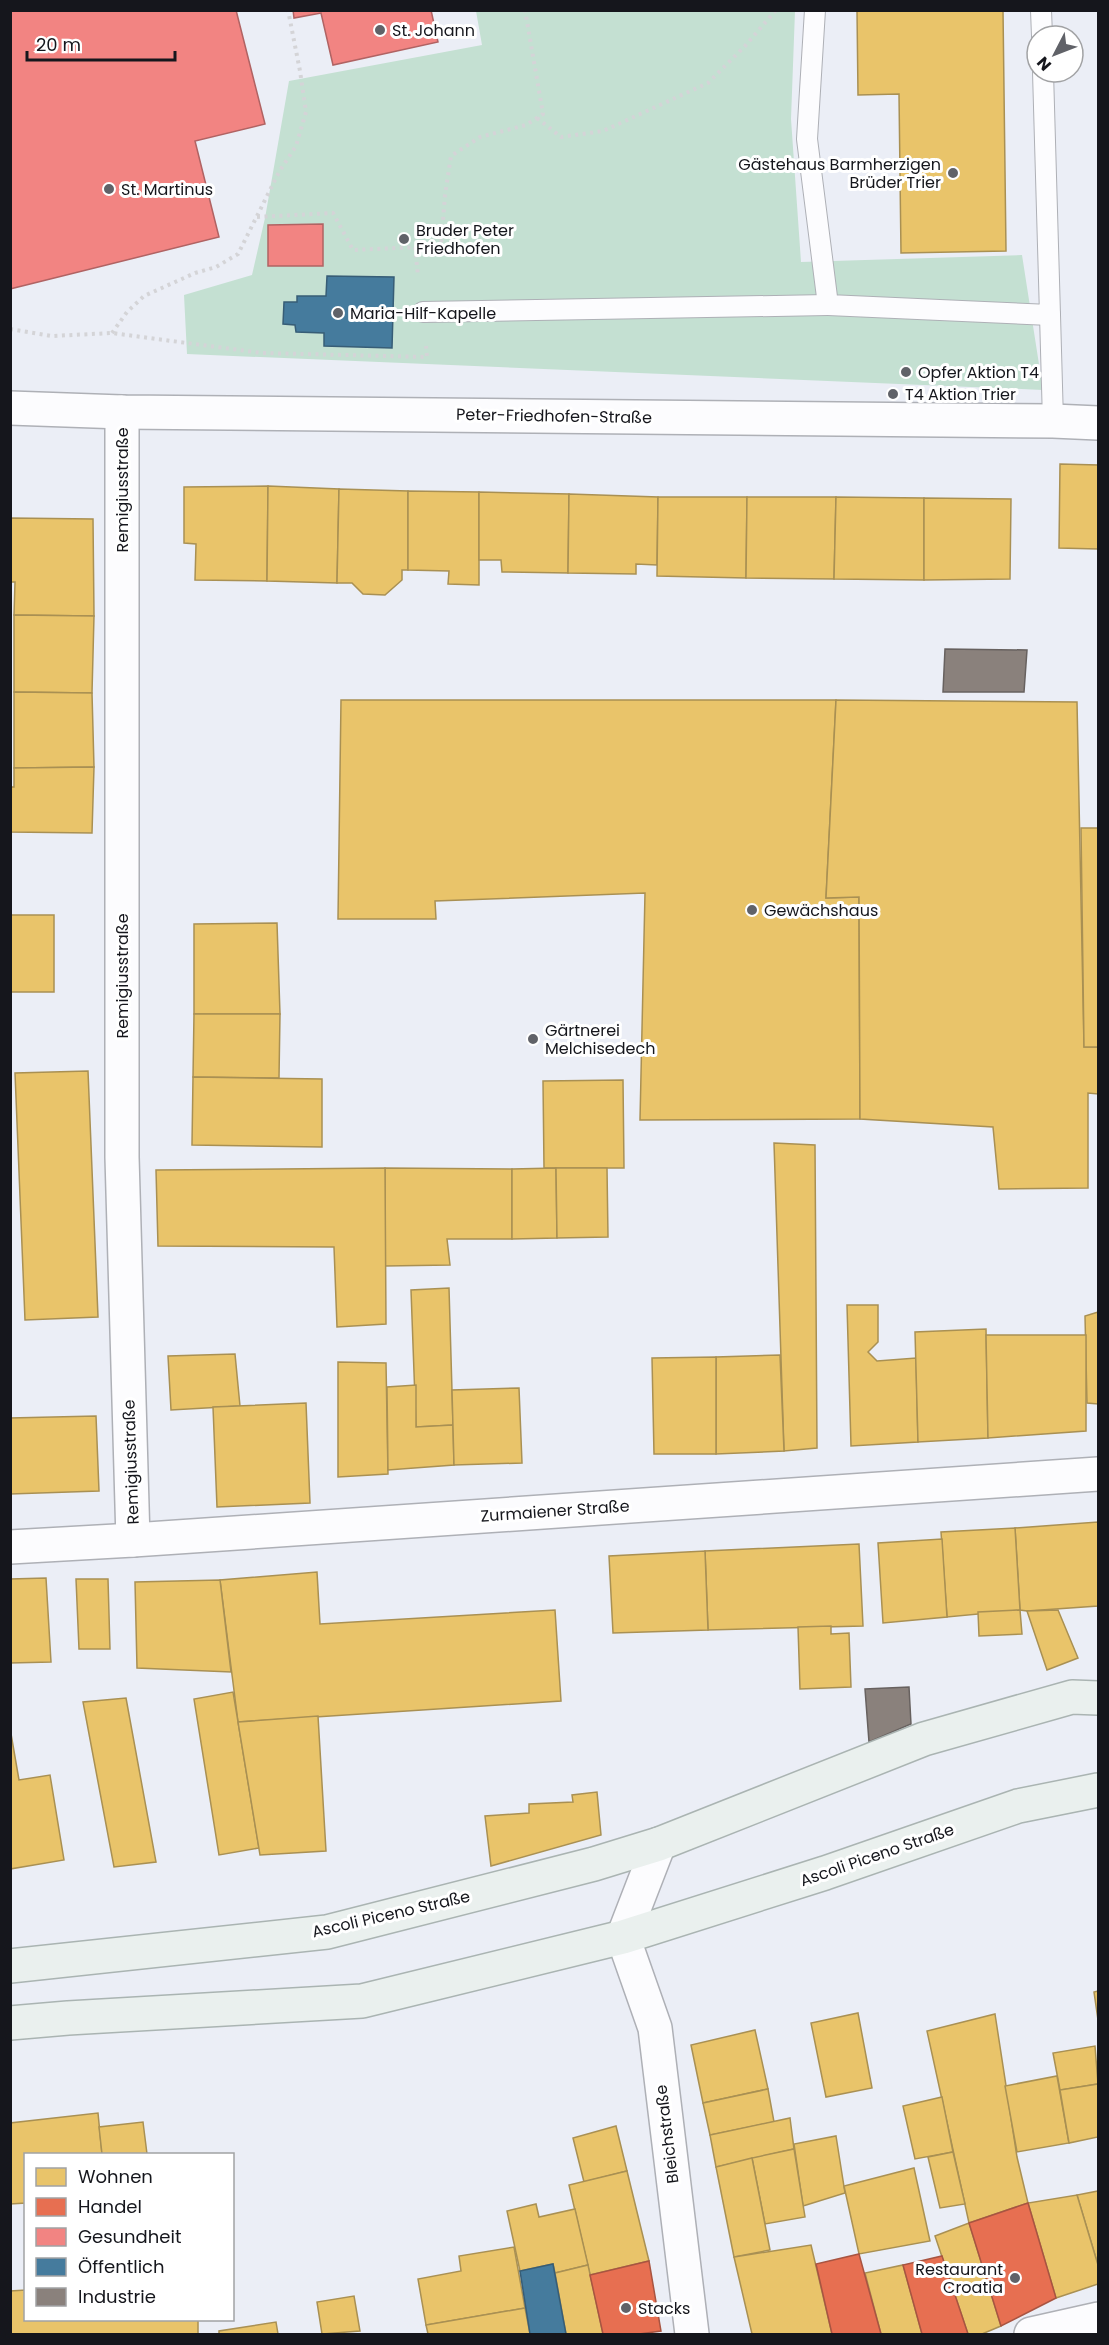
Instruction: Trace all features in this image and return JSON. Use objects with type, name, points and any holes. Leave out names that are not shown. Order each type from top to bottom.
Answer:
[{"type":"main road","name":"Ascoli Piceno Straße","points":[[10,1965],[327,1932],[594,1864],[659,1844],[924,1739],[1072,1697],[1098,1698]]},
{"type":"main road","name":"Ascoli Piceno Straße","points":[[10,2023],[362,2001],[623,1937],[825,1873],[1018,1806],[1098,1790]]},
{"type":"street","name":"Peter-Friedhofen-Straße","points":[[10,408],[122,412],[1098,423]]},
{"type":"street","name":"Remigiusstraße","points":[[122,412],[122,1157],[133,1540]]},
{"type":"street","name":"Zurmaiener Straße","points":[[10,1546],[133,1540],[1098,1474]]},
{"type":"street","points":[[623,1937],[659,1844]]},
{"type":"street","name":"Bleichstraße","points":[[623,1937],[655,2028],[692,2334]]},
{"type":"street","points":[[1031,2334],[1098,2319]]},
{"type":"lane","points":[[815,10],[807,139],[828,305]]},
{"type":"lane","points":[[1043,84],[1053,421]]},
{"type":"lane","points":[[423,312],[828,305],[1050,315]]},
{"type":"path","points":[[112,333],[127,312],[144,296],[195,273],[216,267],[238,254],[279,172],[296,146],[306,112],[288,10]]},
{"type":"path","points":[[256,217],[333,213],[353,250],[441,246],[451,156],[480,137],[526,125],[543,114],[525,10]]},
{"type":"path","points":[[537,118],[561,137],[603,131],[708,83],[746,46],[776,10]]},
{"type":"path","points":[[10,329],[52,336],[112,333],[262,352],[427,357],[423,312]]},
{"type":"green space","points":[[476,11],[795,11],[791,119],[801,262],[1022,255],[1043,390],[187,354],[184,295],[252,275],[265,218],[289,81],[482,45]]},
{"type":"building: Wohnen","name":"Gästehaus Barmherzigen Brüder Trier","points":[[857,10],[1003,10],[1006,251],[901,253],[899,94],[858,95]]},
{"type":"building: Wohnen","points":[[1060,464],[1098,465],[1098,549],[1059,548]]},
{"type":"building: Wohnen","points":[[268,486],[267,581],[195,580],[196,544],[184,543],[184,487]]},
{"type":"building: Wohnen","points":[[268,486],[339,489],[337,583],[267,581]]},
{"type":"building: Wohnen","points":[[339,489],[408,491],[408,570],[402,570],[402,580],[385,595],[363,594],[352,583],[337,583]]},
{"type":"building: Wohnen","points":[[408,491],[479,492],[479,585],[448,584],[449,571],[408,570]]},
{"type":"building: Wohnen","points":[[479,492],[569,494],[568,573],[502,572],[501,560],[479,560]]},
{"type":"building: Wohnen","points":[[569,494],[658,497],[657,565],[636,564],[636,574],[568,573]]},
{"type":"building: Wohnen","points":[[658,497],[747,497],[746,578],[657,576]]},
{"type":"building: Wohnen","points":[[747,497],[836,497],[834,579],[746,578]]},
{"type":"building: Wohnen","points":[[836,497],[924,498],[924,580],[834,579]]},
{"type":"building: Wohnen","points":[[924,498],[1011,499],[1010,579],[924,580]]},
{"type":"building: Wohnen","points":[[10,518],[93,519],[94,616],[14,615],[15,582],[10,582]]},
{"type":"building: Wohnen","points":[[14,615],[94,616],[92,693],[14,692]]},
{"type":"building: Wohnen","points":[[14,692],[92,693],[94,767],[14,768]]},
{"type":"building: Wohnen","name":"Gewächshaus","points":[[341,700],[836,700],[826,898],[859,897],[860,1119],[640,1120],[645,893],[435,901],[436,919],[338,919]]},
{"type":"building: Wohnen","points":[[836,700],[1077,702],[1084,1047],[1098,1047],[1098,1094],[1088,1093],[1088,1188],[999,1189],[993,1127],[860,1119],[859,897],[826,898]]},
{"type":"building: Wohnen","points":[[94,767],[92,833],[10,832],[10,787],[14,787],[14,768]]},
{"type":"building: Wohnen","points":[[1081,828],[1098,828],[1098,1047],[1084,1047]]},
{"type":"building: Wohnen","points":[[10,915],[54,915],[54,992],[10,992]]},
{"type":"building: Wohnen","points":[[277,923],[280,1014],[194,1014],[194,924]]},
{"type":"building: Wohnen","points":[[194,1014],[280,1014],[279,1078],[193,1077]]},
{"type":"building: Wohnen","points":[[88,1071],[98,1317],[25,1320],[15,1073]]},
{"type":"building: Wohnen","points":[[193,1077],[322,1079],[322,1147],[192,1145]]},
{"type":"building: Wohnen","points":[[623,1080],[624,1168],[544,1168],[543,1081]]},
{"type":"building: Wohnen","points":[[774,1143],[815,1145],[817,1448],[784,1451]]},
{"type":"building: Wohnen","points":[[385,1168],[512,1169],[512,1239],[447,1239],[450,1265],[385,1266]]},
{"type":"building: Wohnen","points":[[385,1168],[386,1324],[337,1327],[334,1247],[158,1246],[156,1170]]},
{"type":"building: Wohnen","points":[[556,1168],[557,1238],[512,1239],[512,1169]]},
{"type":"building: Wohnen","points":[[556,1168],[607,1168],[608,1237],[557,1238]]},
{"type":"building: Wohnen","points":[[449,1288],[453,1425],[416,1427],[411,1290]]},
{"type":"building: Wohnen","points":[[847,1305],[878,1305],[878,1342],[868,1352],[877,1361],[916,1358],[918,1442],[851,1446]]},
{"type":"building: Wohnen","points":[[1098,1312],[1098,1404],[1087,1403],[1085,1316]]},
{"type":"building: Wohnen","points":[[986,1329],[988,1438],[918,1442],[915,1332]]},
{"type":"building: Wohnen","points":[[986,1335],[1086,1335],[1086,1431],[988,1438]]},
{"type":"building: Wohnen","points":[[235,1354],[240,1406],[171,1410],[168,1356]]},
{"type":"building: Wohnen","points":[[780,1355],[784,1451],[716,1454],[716,1357]]},
{"type":"building: Wohnen","points":[[716,1357],[716,1454],[654,1454],[652,1358]]},
{"type":"building: Wohnen","points":[[338,1362],[386,1363],[388,1474],[338,1477]]},
{"type":"building: Wohnen","points":[[416,1385],[416,1427],[453,1425],[454,1465],[388,1470],[387,1387]]},
{"type":"building: Wohnen","points":[[519,1388],[522,1463],[454,1465],[452,1390]]},
{"type":"building: Wohnen","points":[[306,1403],[310,1503],[217,1507],[213,1407]]},
{"type":"building: Wohnen","points":[[96,1416],[99,1491],[10,1494],[10,1418]]},
{"type":"building: Wohnen","points":[[1098,1522],[1098,1606],[1020,1610],[1015,1528]]},
{"type":"building: Wohnen","points":[[1015,1528],[1020,1610],[947,1617],[941,1532]]},
{"type":"building: Wohnen","points":[[942,1539],[947,1617],[883,1623],[878,1543]]},
{"type":"building: Wohnen","points":[[859,1544],[863,1626],[708,1630],[705,1551]]},
{"type":"building: Wohnen","points":[[705,1551],[708,1630],[613,1633],[609,1556]]},
{"type":"building: Wohnen","points":[[317,1572],[320,1624],[555,1610],[561,1701],[238,1722],[220,1580]]},
{"type":"building: Wohnen","points":[[46,1578],[51,1662],[10,1663],[10,1579]]},
{"type":"building: Wohnen","points":[[76,1579],[108,1579],[110,1649],[79,1649]]},
{"type":"building: Wohnen","points":[[220,1580],[231,1672],[137,1668],[135,1582]]},
{"type":"building: Wohnen","points":[[1020,1610],[1022,1634],[979,1636],[978,1612]]},
{"type":"building: Wohnen","points":[[1058,1610],[1078,1658],[1047,1670],[1027,1611]]},
{"type":"building: Wohnen","points":[[831,1626],[831,1634],[849,1633],[851,1687],[800,1689],[798,1627]]},
{"type":"building: Wohnen","points":[[233,1692],[259,1848],[219,1855],[194,1699]]},
{"type":"building: Wohnen","points":[[126,1698],[156,1862],[114,1867],[83,1702]]},
{"type":"building: Wohnen","points":[[318,1716],[326,1851],[260,1855],[238,1722]]},
{"type":"building: Wohnen","points":[[10,1728],[19,1780],[50,1775],[64,1860],[10,1869]]},
{"type":"building: Wohnen","points":[[597,1792],[601,1835],[491,1866],[485,1816],[529,1813],[529,1804],[573,1802],[572,1795]]},
{"type":"building: Wohnen","points":[[1098,1991],[1098,2020],[1094,1992]]},
{"type":"building: Wohnen","points":[[858,2013],[872,2088],[826,2097],[811,2023]]},
{"type":"building: Wohnen","points":[[995,2014],[1017,2157],[1028,2203],[969,2223],[927,2031]]},
{"type":"building: Wohnen","points":[[755,2030],[768,2089],[703,2103],[691,2045]]},
{"type":"building: Wohnen","points":[[1095,2046],[1098,2084],[1060,2090],[1053,2053]]},
{"type":"building: Wohnen","points":[[1057,2076],[1069,2143],[1017,2152],[1005,2086]]},
{"type":"building: Wohnen","points":[[1098,2084],[1098,2137],[1069,2143],[1060,2090]]},
{"type":"building: Wohnen","points":[[768,2089],[774,2122],[710,2135],[703,2103]]},
{"type":"building: Wohnen","points":[[942,2097],[953,2152],[915,2159],[903,2106]]},
{"type":"building: Wohnen","points":[[98,2113],[102,2153],[24,2153],[24,2203],[10,2204],[10,2123]]},
{"type":"building: Wohnen","points":[[790,2118],[794,2149],[716,2167],[710,2135]]},
{"type":"building: Wohnen","points":[[143,2122],[147,2153],[102,2153],[99,2127]]},
{"type":"building: Wohnen","points":[[616,2126],[627,2171],[584,2182],[573,2138]]},
{"type":"building: Wohnen","points":[[836,2136],[845,2193],[803,2206],[794,2144]]},
{"type":"building: Wohnen","points":[[794,2149],[805,2217],[765,2224],[752,2158]]},
{"type":"building: Wohnen","points":[[953,2152],[965,2204],[940,2208],[928,2157]]},
{"type":"building: Wohnen","points":[[752,2158],[770,2250],[734,2257],[716,2167]]},
{"type":"building: Wohnen","points":[[914,2168],[930,2241],[859,2254],[844,2186]]},
{"type":"building: Wohnen","points":[[627,2171],[649,2261],[590,2275],[569,2185]]},
{"type":"building: Wohnen","points":[[1098,2191],[1098,2265],[1077,2195]]},
{"type":"building: Wohnen","points":[[1077,2195],[1098,2265],[1098,2284],[1056,2298],[1028,2203]]},
{"type":"building: Wohnen","points":[[536,2204],[539,2217],[575,2209],[588,2265],[555,2273],[553,2264],[520,2271],[507,2211]]},
{"type":"building: Wohnen","points":[[969,2223],[1001,2326],[982,2334],[968,2334],[935,2236]]},
{"type":"building: Wohnen","points":[[811,2245],[832,2334],[752,2334],[734,2257]]},
{"type":"building: Wohnen","points":[[514,2247],[525,2308],[426,2325],[418,2279],[461,2271],[459,2256]]},
{"type":"building: Wohnen","points":[[588,2265],[603,2334],[566,2334],[555,2273]]},
{"type":"building: Wohnen","points":[[903,2265],[922,2334],[881,2334],[865,2273]]},
{"type":"building: Wohnen","points":[[24,2290],[24,2321],[198,2321],[198,2334],[10,2334],[10,2291]]},
{"type":"building: Wohnen","points":[[354,2296],[360,2331],[322,2334],[317,2302]]},
{"type":"building: Wohnen","points":[[525,2308],[530,2334],[428,2334],[426,2325]]},
{"type":"building: Wohnen","points":[[276,2322],[278,2334],[219,2334],[219,2331]]},
{"type":"building: Handel","points":[[1028,2203],[1056,2298],[1001,2326],[969,2223]]},
{"type":"building: Handel","points":[[859,2254],[881,2334],[832,2334],[816,2264]]},
{"type":"building: Handel","points":[[942,2256],[968,2334],[922,2334],[903,2265]]},
{"type":"building: Handel","points":[[649,2261],[661,2331],[639,2334],[603,2334],[590,2275]]},
{"type":"building: Gesundheit","name":"St. Martinus","points":[[10,10],[236,10],[265,124],[195,141],[219,237],[10,289]]},
{"type":"building: Gesundheit","name":"St. Johann","points":[[293,10],[431,10],[438,42],[333,65],[321,13],[294,18]]},
{"type":"building: Gesundheit","points":[[323,224],[323,266],[268,266],[268,225]]},
{"type":"building: Öffentlich","name":"Maria-Hilf-Kapelle","points":[[327,276],[394,277],[392,348],[324,346],[324,333],[296,332],[295,325],[283,324],[284,302],[297,302],[297,296],[326,296]]},
{"type":"building: Öffentlich","points":[[553,2264],[566,2334],[530,2334],[520,2271]]},
{"type":"building: Industrie","points":[[945,649],[1027,650],[1024,692],[943,692]]},
{"type":"building: Industrie","points":[[909,1687],[911,1724],[869,1742],[865,1689]]},
{"type":"place","name":"St. Johann","points":[[380,30]]},
{"type":"place","name":"Gästehaus Barmherzigen Brüder Trier","points":[[953,173]]},
{"type":"place","name":"St. Martinus","points":[[109,189]]},
{"type":"place","name":"Bruder Peter Friedhofen","points":[[404,239]]},
{"type":"place","name":"Maria-Hilf-Kapelle","points":[[338,313]]},
{"type":"place","name":"Opfer Aktion T4","points":[[906,372]]},
{"type":"place","name":"T4 Aktion Trier","points":[[893,394]]},
{"type":"place","name":"Gewächshaus","points":[[752,910]]},
{"type":"place","name":"Gärtnerei Melchisedech","points":[[533,1039]]},
{"type":"place","name":"Restaurant Croatia","points":[[1015,2278]]},
{"type":"place","name":"Stacks","points":[[626,2308]]}]
